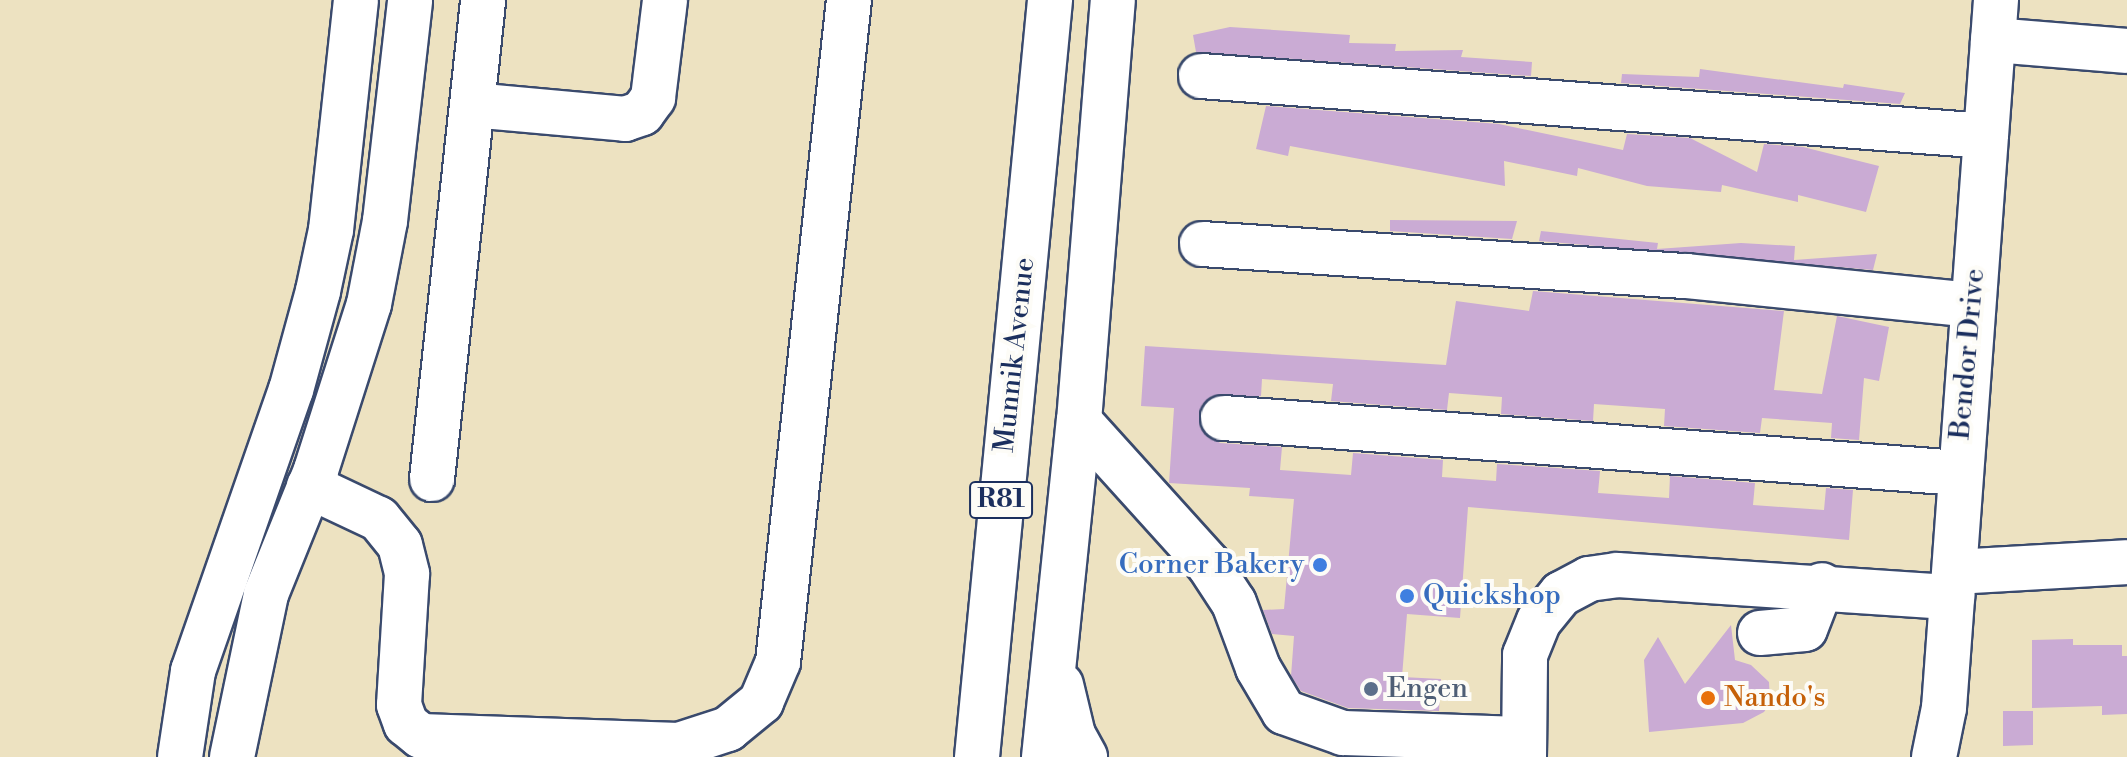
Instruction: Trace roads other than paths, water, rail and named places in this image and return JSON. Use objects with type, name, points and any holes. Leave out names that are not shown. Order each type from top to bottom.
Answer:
[{"type":"street","points":[[180,757],[193,671],[291,390],[318,291],[331,230],[356,0]]},
{"type":"street","points":[[232,757],[266,594],[309,486],[369,304],[385,221],[410,0]]},
{"type":"street","points":[[432,479],[483,0]]},
{"type":"street","points":[[472,105],[625,119],[642,113],[653,98],[665,0]]},
{"type":"street","points":[[309,486],[379,519],[400,545],[407,574],[399,705],[406,724],[421,736],[679,745],[728,729],[761,702],[778,662],[849,0]]},
{"type":"street","name":"Munnik Avenue","points":[[977,757],[1050,0]]},
{"type":"street","name":"R81","points":[[1044,757],[1079,421],[1113,0]]},
{"type":"street","points":[[1994,20],[2127,51]]},
{"type":"street","name":"Bendor Drive","points":[[1934,757],[1944,708],[1994,20]]},
{"type":"street","points":[[1201,76],[1986,136]]},
{"type":"street","points":[[1202,244],[1687,276],[1972,305]]},
{"type":"street","points":[[1223,418],[1959,473]]},
{"type":"street","points":[[1079,421],[1209,565],[1234,603],[1258,668],[1284,712],[1343,733],[1523,748],[1525,655],[1539,621],[1561,594],[1589,579],[1617,575],[1822,585],[1953,585],[2127,562]]},
{"type":"street","points":[[1760,633],[1805,629],[1822,585]]},
{"type":"street","points":[[1056,659],[1065,711],[1085,757]]},
{"type":"street","points":[[943,757],[984,683]]},
{"type":"street","name":"Bendor Drive","points":[[1944,708],[1951,757]]},
{"type":"place","name":"Corner Bakery","points":[[1320,565]]},
{"type":"place","name":"Quickshop","points":[[1407,596]]},
{"type":"place","name":"Engen","points":[[1371,689]]},
{"type":"place","name":"Nando's","points":[[1708,698]]}]
